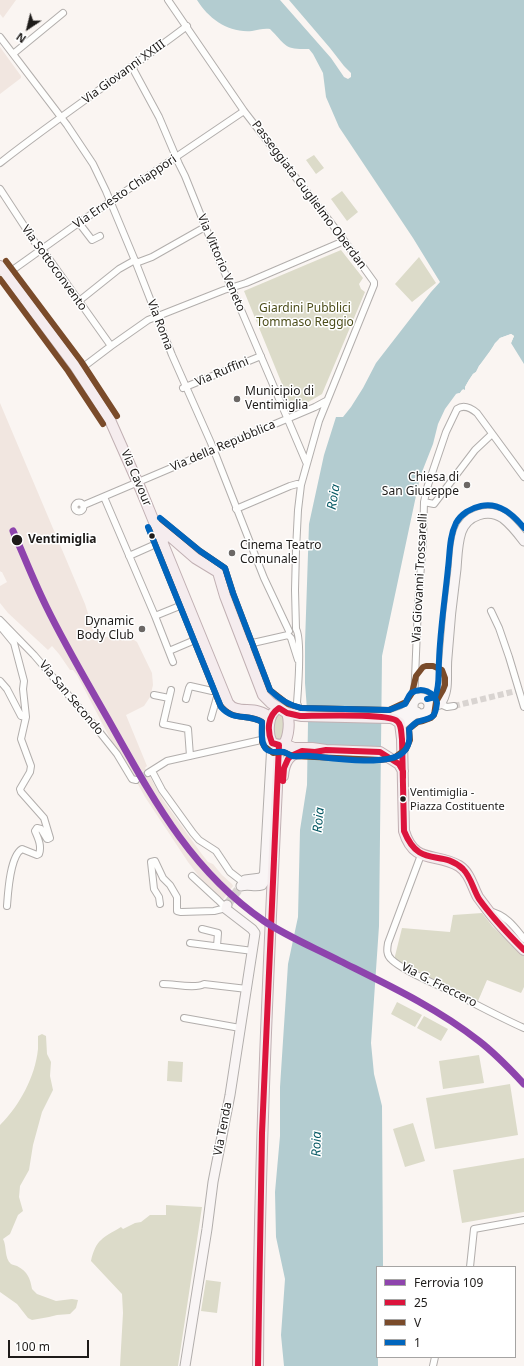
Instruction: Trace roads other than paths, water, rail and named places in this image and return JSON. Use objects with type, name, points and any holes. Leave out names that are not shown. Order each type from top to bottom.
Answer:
[{"type":"main road","name":"Via Cavour","points":[[0,266],[3,277],[78,371],[110,420],[155,524],[167,540]]},
{"type":"main road","points":[[415,707],[420,714],[424,713],[429,707],[440,704],[446,692],[446,661],[450,616],[461,533],[468,520],[481,514],[502,518],[524,540]]},
{"type":"main road","points":[[167,540],[218,572],[225,596],[264,695],[271,703],[283,710],[302,714],[387,718],[398,721],[401,725],[402,739],[404,831],[406,840],[420,855],[452,863],[465,872],[478,897],[488,911],[524,950]]},
{"type":"main road","points":[[167,540],[187,603],[228,703],[234,709],[256,710],[264,713],[270,718],[279,743],[267,1011],[258,1272],[258,1366]]},
{"type":"main road","points":[[256,710],[262,706],[264,695]]},
{"type":"main road","points":[[401,725],[415,707],[416,700],[423,698],[428,702],[429,707]]},
{"type":"main road","points":[[387,718],[409,711],[415,707]]},
{"type":"main road","points":[[270,718],[273,712],[283,710]]},
{"type":"main road","points":[[241,886],[262,885],[264,882],[279,743],[287,737],[288,724],[283,710]]},
{"type":"main road","points":[[392,754],[402,739]]},
{"type":"main road","points":[[279,743],[326,750],[380,752],[392,754],[402,771]]},
{"type":"main road","points":[[276,801],[282,788],[288,759],[302,751],[315,752],[326,750]]},
{"type":"main road","name":"Via Tenda","points":[[185,1366],[213,1182],[230,1095],[255,931],[226,907]]},
{"type":"main road","points":[[253,1366],[253,1354],[258,1330]]},
{"type":"main road","points":[[258,1330],[262,1366]]},
{"type":"street","name":"Passeggiata Guglielmo Oberdan","points":[[168,0],[244,111],[373,279],[374,285],[328,398]]},
{"type":"street","points":[[13,54],[63,13]]},
{"type":"street","name":"Via Giovanni XXIII","points":[[0,163],[187,26]]},
{"type":"street","name":"Via Roma","points":[[0,37],[78,139],[93,164],[136,261],[185,388],[213,450],[264,578],[289,635],[298,661]]},
{"type":"street","name":"Via Vittorio Veneto","points":[[132,67],[159,117],[185,176],[205,227],[306,462]]},
{"type":"street","name":"Via Ernesto Chiappori","points":[[3,277],[79,223],[244,111]]},
{"type":"street","name":"Via Sottoconvento","points":[[0,189],[26,230],[111,346]]},
{"type":"street","points":[[79,223],[92,240],[100,236]]},
{"type":"street","points":[[79,301],[119,269],[136,261],[152,257],[205,227]]},
{"type":"street","points":[[78,371],[148,320],[231,288],[246,284],[344,241]]},
{"type":"street","name":"Via Ruffini","points":[[185,388],[261,356]]},
{"type":"street","points":[[302,714],[298,703],[295,590],[298,510],[306,462],[328,398]]},
{"type":"street","name":"Via della Repubblica","points":[[84,505],[309,410],[324,403],[328,398]]},
{"type":"street","name":"Via Giovanni Trossarelli","points":[[415,707],[418,605],[423,540],[424,502],[427,488],[446,432],[457,409],[465,406],[470,407],[477,413],[492,434]]},
{"type":"street","points":[[309,410],[315,413],[319,421]]},
{"type":"street","points":[[424,502],[434,504],[475,450],[492,434],[524,477]]},
{"type":"street","points":[[236,509],[290,486],[301,485]]},
{"type":"street","points":[[104,496],[174,662]]},
{"type":"street","points":[[129,556],[167,540]]},
{"type":"street","points":[[155,616],[187,603]]},
{"type":"street","points":[[491,611],[499,628],[509,657],[524,707]]},
{"type":"street","name":"Via San Secondo","points":[[0,620],[34,655],[117,754],[132,779],[136,780]]},
{"type":"street","points":[[0,626],[14,643],[24,681],[23,689],[26,717],[21,739],[31,766],[30,772],[20,789],[44,818],[50,838],[47,839],[41,829],[38,828],[35,831],[40,846],[39,854],[37,856],[22,849],[18,851],[11,871],[7,906]]},
{"type":"street","points":[[244,645],[289,635],[293,628],[297,632]]},
{"type":"street","points":[[289,635],[294,639],[297,632]]},
{"type":"street","points":[[169,651],[202,637]]},
{"type":"street","points":[[0,681],[7,689],[21,716],[26,717]]},
{"type":"street","points":[[186,699],[190,686],[212,691],[223,690]]},
{"type":"street","points":[[171,690],[163,724],[188,729],[190,756]]},
{"type":"street","points":[[211,718],[217,696],[223,690]]},
{"type":"street","points":[[154,694],[169,698]]},
{"type":"street","points":[[283,710],[292,709],[298,703]]},
{"type":"street","points":[[440,704],[447,707],[454,706]]},
{"type":"street","points":[[241,886],[216,851],[199,840],[193,833],[150,772],[166,758],[279,743]]},
{"type":"street","name":"Via G. Freccero","points":[[420,855],[388,943],[388,955],[399,965],[425,979],[524,1028]]},
{"type":"street","points":[[160,904],[159,897],[154,889],[151,862],[155,861],[163,878],[170,885],[177,897],[178,911],[214,911],[226,907]]},
{"type":"street","points":[[192,876],[226,907]]},
{"type":"street","points":[[488,911],[496,912],[506,918],[524,939]]},
{"type":"street","points":[[202,929],[218,933],[218,946]]},
{"type":"street","points":[[190,943],[253,951]]},
{"type":"street","points":[[163,984],[200,986],[204,984],[247,989]]},
{"type":"street","points":[[184,1018],[240,1028]]},
{"type":"street","points":[[470,1266],[474,1229],[524,1220]]},
{"type":"water","name":"Roia","points":[[197,0],[524,0],[524,364],[511,343],[514,336],[511,334],[500,338],[476,372],[473,374],[465,387],[465,390],[462,390],[460,393],[456,394],[445,409],[438,424],[433,444],[420,477],[382,656],[379,926],[371,1043],[374,1074],[382,1106],[383,1266],[376,1266],[376,1358],[378,1358],[378,1366],[284,1366],[281,1335],[285,1279],[276,1237],[275,1192],[280,1136],[280,1087],[288,964],[298,917],[300,830],[307,785],[308,723],[305,683],[305,643],[309,524],[324,455],[336,417],[343,417],[351,407],[376,363],[440,282],[413,238],[339,127],[326,97],[323,73],[309,49],[295,49],[286,45],[270,29],[243,31],[227,27],[213,19]]},
{"type":"tunnel","points":[[454,706],[524,689]]},
{"type":"tunnel","points":[[136,780],[148,773]]},
{"type":"tunnel","points":[[227,905],[238,890]]},
{"type":"rail line","name":"109","points":[[13,531],[37,588],[53,621],[140,776],[174,830],[193,855],[214,878],[238,901],[273,927],[394,988],[463,1029],[503,1062],[524,1084]]},
{"type":"place","name":"Municipio di Ventimiglia","points":[[237,399]]},
{"type":"place","name":"Chiesa di San Giuseppe","points":[[467,485]]},
{"type":"place","name":"Ventimiglia","points":[[17,540]]},
{"type":"place","name":"Cinema Teatro Comunale","points":[[232,553]]},
{"type":"place","name":"Dynamic Body Club","points":[[142,629]]},
{"type":"place","name":"Ventimiglia - Piazza Costituente","points":[[403,799]]},
{"type":"park label","name":"Giardini Pubblici Tommaso Reggio","points":[[305,316]]}]
